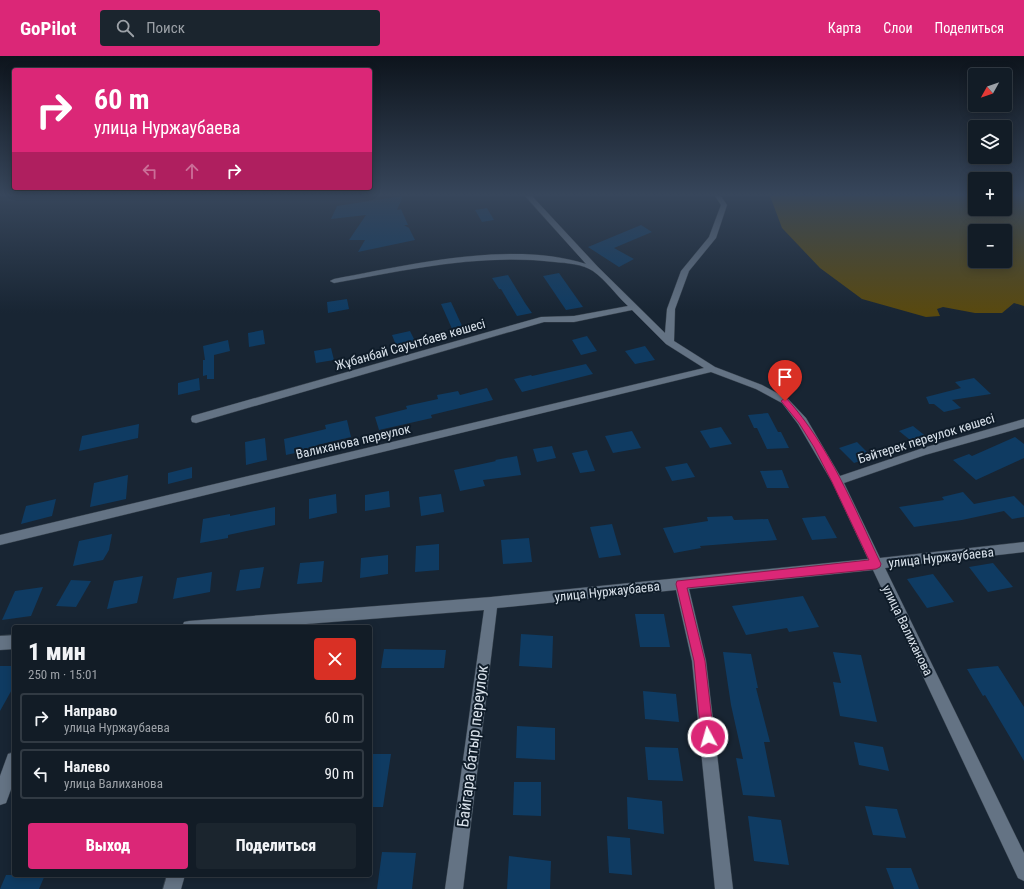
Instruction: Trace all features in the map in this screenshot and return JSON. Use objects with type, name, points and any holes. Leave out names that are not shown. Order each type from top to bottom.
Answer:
[{"type":"street","name":"улица Валиханова","points":[[564,235],[595,269],[669,342],[712,369],[759,387],[785,401],[802,421],[837,481],[1024,872]]},
{"type":"street","points":[[669,342],[671,309],[685,271],[713,235]]},
{"type":"street","points":[[334,281],[469,259],[503,256],[535,257],[567,261],[595,269]]},
{"type":"street","name":"Жұбанбай Сауытбаев көшесі","points":[[196,419],[544,319],[574,319],[634,307]]},
{"type":"street","name":"Валиханова переулок","points":[[0,540],[712,369]]},
{"type":"street","name":"Бәйтерек переулок көшесі","points":[[837,481],[924,452],[1024,423]]},
{"type":"street","name":"улица Нуржаубаева","points":[[248,625],[681,584],[1024,547]]},
{"type":"street","points":[[681,584],[699,661],[724,889]]},
{"type":"street","name":"Байгара батыр переулок","points":[[454,889],[491,603]]},
{"type":"street","points":[[0,644],[12,642]]},
{"type":"street","points":[[0,797],[12,765]]},
{"type":"street","points":[[172,889],[175,877]]},
{"type":"shaded area","points":[[789,235],[968,235],[968,268],[1012,268],[1012,235],[1024,235],[1024,306],[1014,303],[1002,313],[975,313],[943,307],[937,309],[940,316],[926,317],[862,299],[820,268]]},
{"type":"building","points":[[352,235],[412,235],[415,240],[358,252],[365,240],[349,240]]},
{"type":"building","points":[[617,235],[645,235],[614,248],[634,259],[619,267],[588,247]]},
{"type":"building","points":[[559,273],[583,307],[566,310],[543,276]]},
{"type":"building","points":[[508,275],[532,313],[517,316],[501,289],[499,289],[492,278]]},
{"type":"building","points":[[347,299],[349,309],[328,313],[327,302]]},
{"type":"building","points":[[451,302],[463,329],[453,331],[441,304]]},
{"type":"building","points":[[263,330],[265,344],[249,347],[248,333]]},
{"type":"building","points":[[410,331],[415,341],[396,345],[392,335]]},
{"type":"building","points":[[587,336],[597,351],[581,355],[572,340]]},
{"type":"building","points":[[228,340],[230,351],[214,355],[214,379],[207,379],[207,375],[203,376],[203,360],[205,360],[203,346]]},
{"type":"building","points":[[645,346],[655,360],[635,364],[625,351]]},
{"type":"building","points":[[331,348],[334,360],[316,363],[314,351]]},
{"type":"building","points":[[586,364],[593,374],[522,392],[514,379],[532,376]]},
{"type":"building","points":[[199,378],[200,390],[178,395],[178,383]]},
{"type":"building","points":[[974,378],[991,394],[952,400],[961,408],[944,412],[934,404],[929,404],[926,397],[961,388],[955,382]]},
{"type":"building","points":[[487,388],[493,400],[431,415],[432,418],[379,430],[375,417],[407,409],[406,406],[438,399],[437,395],[458,391],[460,395]]},
{"type":"building","points":[[768,413],[778,432],[781,432],[789,448],[767,449],[757,428],[754,428],[748,415]]},
{"type":"building","points":[[347,420],[351,437],[317,445],[318,448],[286,455],[284,439],[326,429],[325,425]]},
{"type":"building","points":[[139,424],[138,438],[79,451],[82,436]]},
{"type":"building","points":[[913,426],[928,438],[915,444],[899,431]]},
{"type":"building","points":[[721,427],[732,444],[710,448],[700,431]]},
{"type":"building","points":[[632,431],[641,448],[613,453],[605,436]]},
{"type":"building","points":[[1015,437],[1024,444],[1024,458],[976,480],[953,460],[969,454],[972,456]]},
{"type":"building","points":[[265,438],[267,460],[246,465],[245,442]]},
{"type":"building","points":[[857,442],[872,457],[854,463],[839,448]]},
{"type":"building","points":[[552,446],[556,458],[537,462],[533,449]]},
{"type":"building","points":[[587,450],[595,471],[580,473],[572,453]]},
{"type":"building","points":[[517,456],[521,475],[483,480],[485,486],[460,491],[454,470]]},
{"type":"building","points":[[687,463],[695,477],[672,481],[665,467]]},
{"type":"building","points":[[192,467],[192,478],[168,484],[168,473]]},
{"type":"building","points":[[782,470],[789,488],[767,488],[760,471]]},
{"type":"building","points":[[128,475],[126,499],[90,507],[94,483]]},
{"type":"building","points":[[389,491],[390,507],[365,511],[365,495]]},
{"type":"building","points":[[963,492],[974,504],[1014,496],[1024,506],[1024,517],[1012,519],[1004,511],[962,520],[914,527],[899,507],[944,500],[942,497]]},
{"type":"building","points":[[336,494],[337,513],[309,519],[309,499]]},
{"type":"building","points":[[441,494],[444,512],[421,516],[419,497]]},
{"type":"building","points":[[56,499],[52,516],[21,524],[26,506]]},
{"type":"building","points":[[275,507],[275,525],[228,535],[228,538],[200,543],[203,519],[230,514],[230,516]]},
{"type":"building","points":[[732,516],[734,520],[768,519],[777,540],[700,546],[701,548],[674,553],[663,528],[708,521],[707,517]]},
{"type":"building","points":[[825,516],[837,538],[812,540],[802,518]]},
{"type":"building","points":[[612,524],[621,555],[599,558],[590,527]]},
{"type":"building","points":[[112,534],[109,550],[103,560],[73,566],[79,541]]},
{"type":"building","points":[[529,538],[532,562],[503,564],[501,540]]},
{"type":"building","points":[[439,544],[439,570],[415,572],[416,546]]},
{"type":"building","points":[[388,555],[388,574],[360,578],[361,558]]},
{"type":"building","points":[[324,561],[322,582],[297,584],[300,563]]},
{"type":"building","points":[[993,563],[1013,587],[988,592],[969,567]]},
{"type":"building","points":[[264,567],[260,588],[236,591],[240,570]]},
{"type":"building","points":[[212,572],[210,592],[173,599],[177,578]]},
{"type":"building","points":[[933,574],[954,602],[927,608],[907,579]]},
{"type":"building","points":[[143,576],[137,603],[107,609],[114,581]]},
{"type":"building","points":[[71,580],[91,581],[76,607],[56,606]]},
{"type":"building","points":[[43,587],[31,616],[2,620],[15,591]]},
{"type":"building","points":[[803,596],[819,627],[789,632],[787,628],[746,635],[732,606]]},
{"type":"building","points":[[635,614],[664,614],[670,647],[640,647]]},
{"type":"building","points":[[521,634],[553,636],[552,668],[519,666]]},
{"type":"building","points":[[384,649],[446,650],[444,668],[381,668]]},
{"type":"building","points":[[723,652],[751,654],[758,688],[756,688],[770,742],[764,742],[775,797],[743,795],[736,758],[743,759],[731,705]]},
{"type":"building","points":[[833,652],[861,655],[877,722],[840,716],[833,682],[841,683]]},
{"type":"building","points":[[0,666],[12,666],[12,690],[0,711]]},
{"type":"building","points":[[998,666],[1024,707],[1024,761],[985,695],[983,696],[967,669]]},
{"type":"building","points":[[643,691],[676,694],[679,722],[645,719]]},
{"type":"building","points":[[517,726],[555,728],[555,760],[516,758]]},
{"type":"building","points":[[854,742],[883,747],[889,771],[859,765]]},
{"type":"building","points":[[645,747],[678,748],[683,781],[648,780]]},
{"type":"building","points":[[372,754],[391,754],[383,807],[372,807]]},
{"type":"building","points":[[514,782],[541,782],[541,816],[513,815]]},
{"type":"building","points":[[627,797],[662,801],[664,834],[628,829]]},
{"type":"building","points":[[865,806],[897,809],[906,838],[873,835]]},
{"type":"building","points":[[748,816],[781,820],[789,865],[754,861]]},
{"type":"building","points":[[607,836],[630,838],[632,875],[609,873]]},
{"type":"building","points":[[382,852],[416,853],[412,889],[377,889]]},
{"type":"building","points":[[509,856],[551,861],[550,889],[507,889]]},
{"type":"building","points":[[886,868],[911,868],[919,889],[894,889]]},
{"type":"building","points":[[6,875],[12,875],[12,877],[44,877],[39,889],[0,889]]},
{"type":"route","points":[[708,737],[699,661],[681,584],[876,564],[837,481],[802,421],[785,401]]}]
